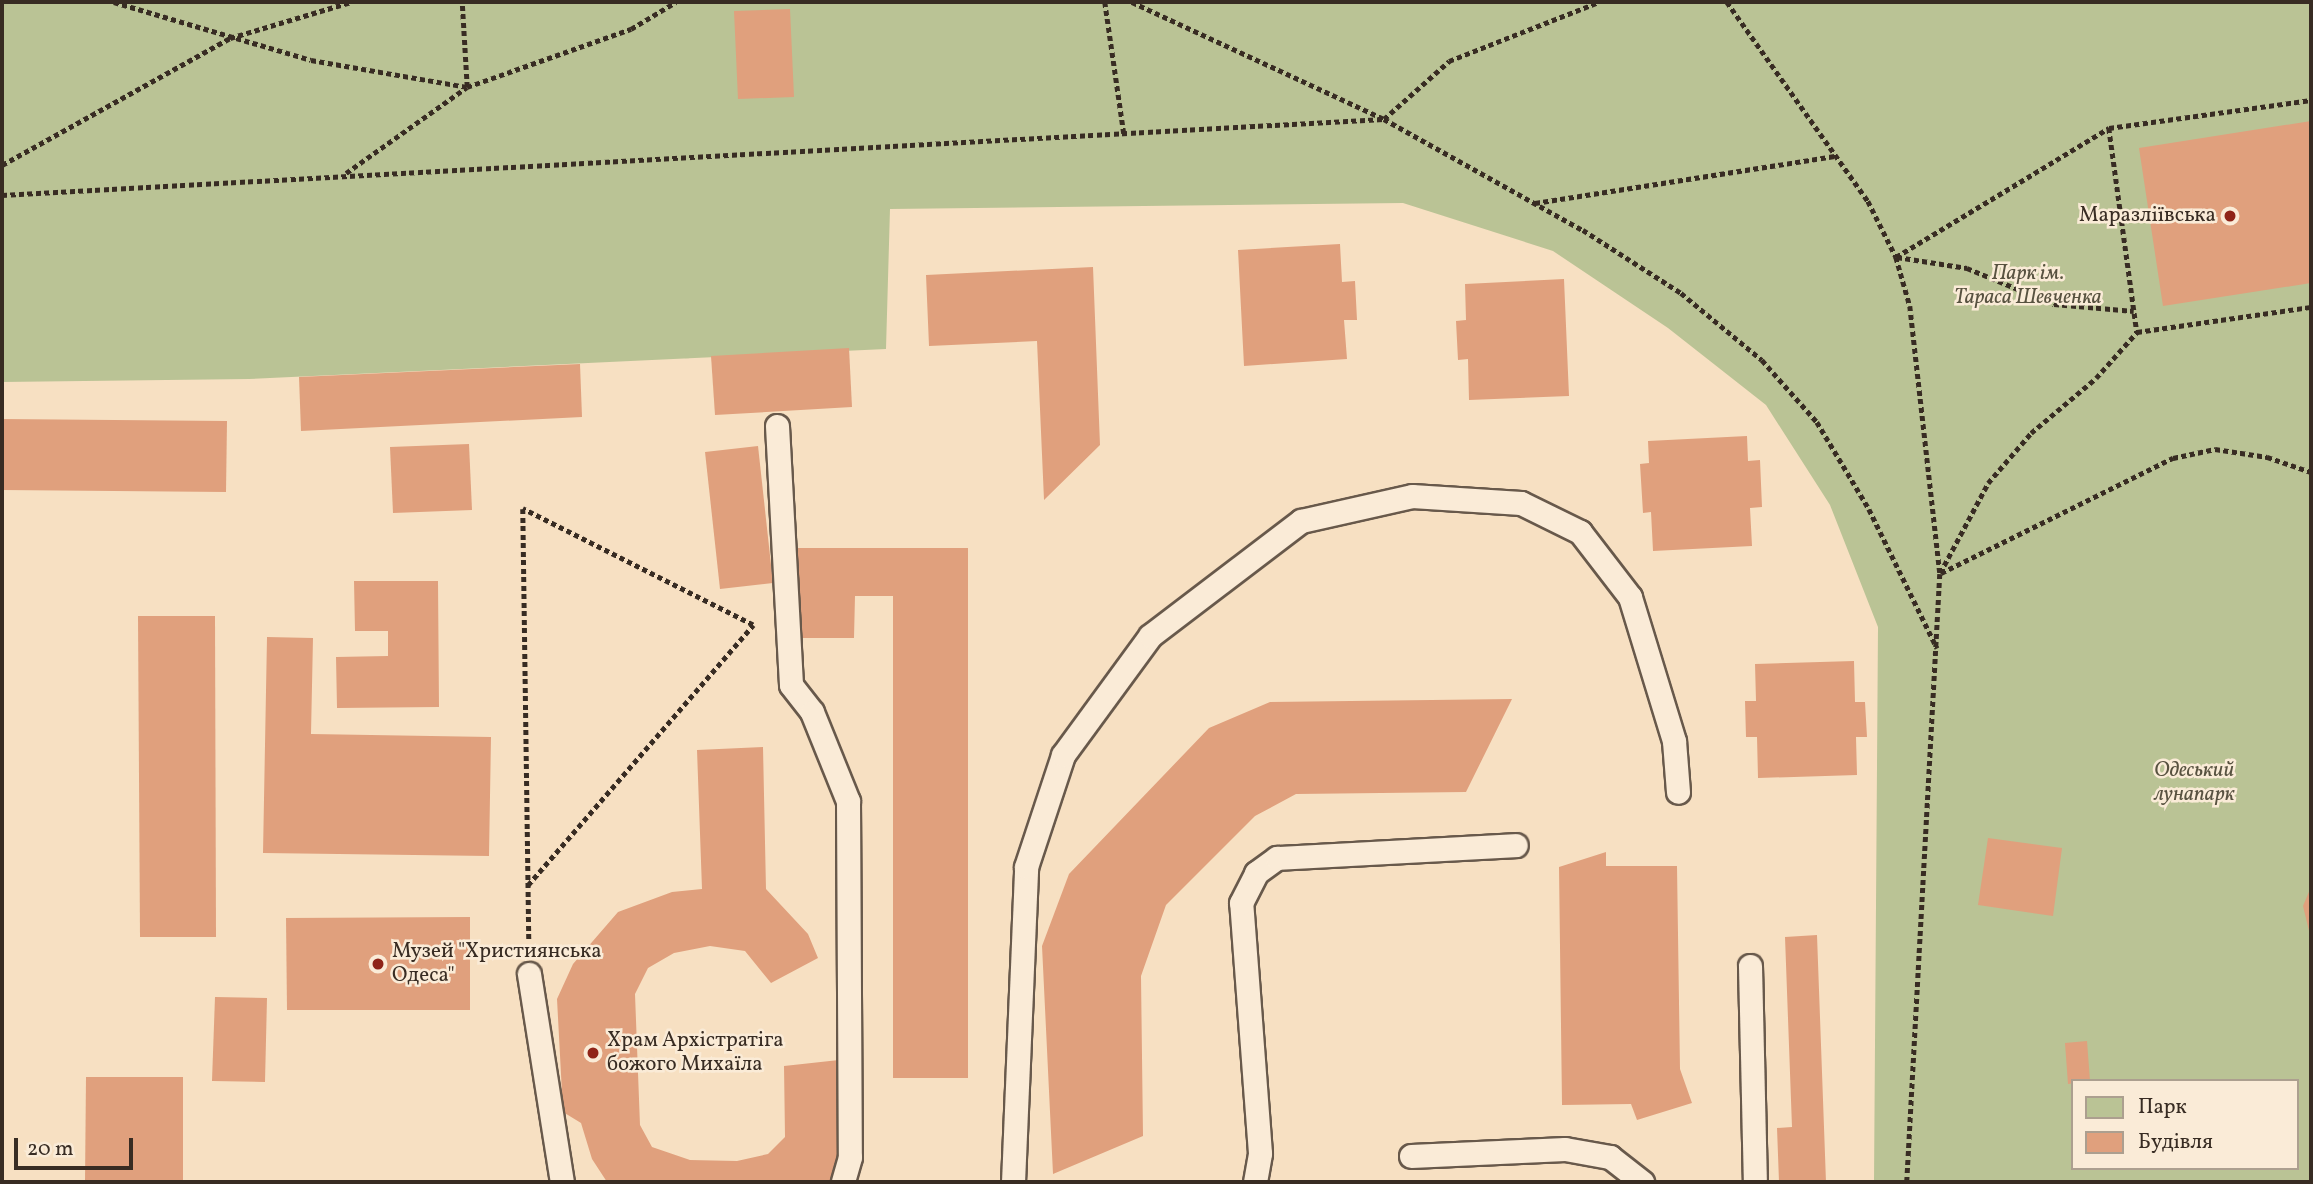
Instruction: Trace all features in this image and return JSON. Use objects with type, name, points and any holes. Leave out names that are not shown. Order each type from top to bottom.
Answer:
[{"type":"lane","points":[[778,426],[791,685],[812,712],[848,801],[850,1157],[843,1182]]},
{"type":"lane","points":[[1013,1182],[1026,867],[1063,755],[1150,636],[1301,521],[1412,496],[1521,503],[1580,533],[1630,597],[1674,741],[1678,792]]},
{"type":"lane","points":[[1255,1182],[1260,1153],[1241,903],[1256,873],[1277,858],[1516,845]]},
{"type":"lane","points":[[1750,966],[1755,1182]]},
{"type":"lane","points":[[529,974],[562,1182]]},
{"type":"lane","points":[[1411,1156],[1565,1149],[1610,1157],[1642,1182]]},
{"type":"path","points":[[114,2],[311,60],[467,88]]},
{"type":"path","points":[[2,165],[230,38],[351,2]]},
{"type":"path","points":[[462,2],[467,88]]},
{"type":"path","points":[[345,173],[467,88],[631,29],[676,2]]},
{"type":"path","points":[[1105,2],[1124,134]]},
{"type":"path","points":[[1132,2],[1384,119],[1534,203],[1681,293],[1762,360],[1817,422],[1869,509],[1937,648]]},
{"type":"path","points":[[2,195],[345,173],[1384,119],[1449,61],[1599,2]]},
{"type":"path","points":[[1727,2],[1868,201],[1896,257],[1909,306],[1940,574],[1907,1182]]},
{"type":"path","points":[[1896,257],[2109,128],[2311,100]]},
{"type":"path","points":[[2109,128],[2137,332]]},
{"type":"path","points":[[1534,203],[1836,156]]},
{"type":"path","points":[[1896,257],[1967,268],[2054,304],[2134,311]]},
{"type":"path","points":[[1940,574],[1988,483],[2031,433],[2096,379],[2137,332],[2311,307]]},
{"type":"path","points":[[1940,574],[2173,458],[2215,449],[2267,457],[2311,472]]},
{"type":"path","points":[[523,509],[753,625],[528,884],[525,690],[523,509]]},
{"type":"green space","name":"Парк ім. Тараса Шевченка","points":[[2,2],[2311,2],[2311,1182],[1874,1182],[1878,627],[1830,505],[1766,405],[1668,328],[1553,251],[1403,203],[890,209],[886,349],[249,379],[2,382]]},
{"type":"building","points":[[790,9],[794,97],[738,99],[734,11]]},
{"type":"building","name":"Маразліївська","points":[[2311,121],[2311,283],[2163,306],[2139,148]]},
{"type":"building","points":[[1340,244],[1342,282],[1355,281],[1357,320],[1344,320],[1347,359],[1244,366],[1238,250]]},
{"type":"building","points":[[1093,267],[1100,445],[1044,500],[1037,341],[929,346],[926,275]]},
{"type":"building","points":[[1564,279],[1569,396],[1469,400],[1468,359],[1458,360],[1456,321],[1466,320],[1465,284]]},
{"type":"building","points":[[849,348],[852,407],[715,415],[711,356]]},
{"type":"building","points":[[580,364],[582,417],[301,431],[299,377]]},
{"type":"building","points":[[2,419],[227,421],[226,492],[2,490]]},
{"type":"building","points":[[1747,436],[1748,461],[1760,460],[1762,507],[1750,508],[1752,546],[1653,551],[1651,512],[1643,513],[1640,464],[1649,463],[1648,441]]},
{"type":"building","points":[[469,444],[472,510],[393,513],[390,447]]},
{"type":"building","points":[[758,446],[773,583],[720,589],[705,452]]},
{"type":"building","points":[[797,548],[968,548],[968,1078],[893,1078],[893,596],[855,596],[854,638],[797,638]]},
{"type":"building","points":[[354,581],[438,581],[439,707],[337,708],[336,657],[388,656],[388,631],[355,631]]},
{"type":"building","points":[[138,616],[215,616],[216,937],[140,937]]},
{"type":"building","points":[[267,637],[313,638],[311,734],[491,737],[489,856],[263,853]]},
{"type":"building","points":[[1854,661],[1855,702],[1865,702],[1867,737],[1856,737],[1857,775],[1758,778],[1757,737],[1746,737],[1745,701],[1756,701],[1755,664]]},
{"type":"building","points":[[1512,699],[1466,792],[1296,794],[1255,816],[1166,905],[1141,976],[1143,1136],[1053,1174],[1042,946],[1069,874],[1209,728],[1270,702]]},
{"type":"building","points":[[763,747],[766,889],[808,934],[818,958],[771,983],[745,951],[710,946],[674,953],[648,968],[635,994],[640,1125],[652,1147],[690,1160],[737,1161],[768,1154],[785,1137],[784,1066],[839,1060],[844,1156],[833,1182],[607,1182],[592,1159],[581,1123],[563,1112],[557,999],[573,964],[618,912],[672,892],[702,889],[697,750]]},
{"type":"building","points":[[1988,838],[2062,848],[2053,916],[1978,905]]},
{"type":"building","points":[[1606,852],[1606,866],[1677,866],[1680,1069],[1692,1103],[1637,1120],[1631,1104],[1562,1105],[1559,867]]},
{"type":"building","points":[[2311,887],[2311,939],[2303,906]]},
{"type":"building","name":"Музей \"Християнська Одеса\"","points":[[470,917],[470,1010],[287,1010],[286,918]]},
{"type":"building","points":[[1817,935],[1826,1182],[1779,1182],[1777,1128],[1792,1127],[1785,937]]},
{"type":"building","points":[[215,997],[267,998],[265,1082],[212,1081]]},
{"type":"building","points":[[2087,1041],[2090,1079],[2072,1079],[2072,1083],[2068,1084],[2065,1043]]},
{"type":"building","points":[[86,1077],[183,1077],[183,1182],[85,1182]]},
{"type":"place","name":"Маразліївська","points":[[2230,216]]},
{"type":"place","name":"Музей \"Християнська Одеса\"","points":[[378,964]]},
{"type":"place","name":"Храм Архістратіга божого Михаїла","points":[[593,1053]]},
{"type":"park label","name":"Одеський лунапарк","points":[[2194,783]]}]
